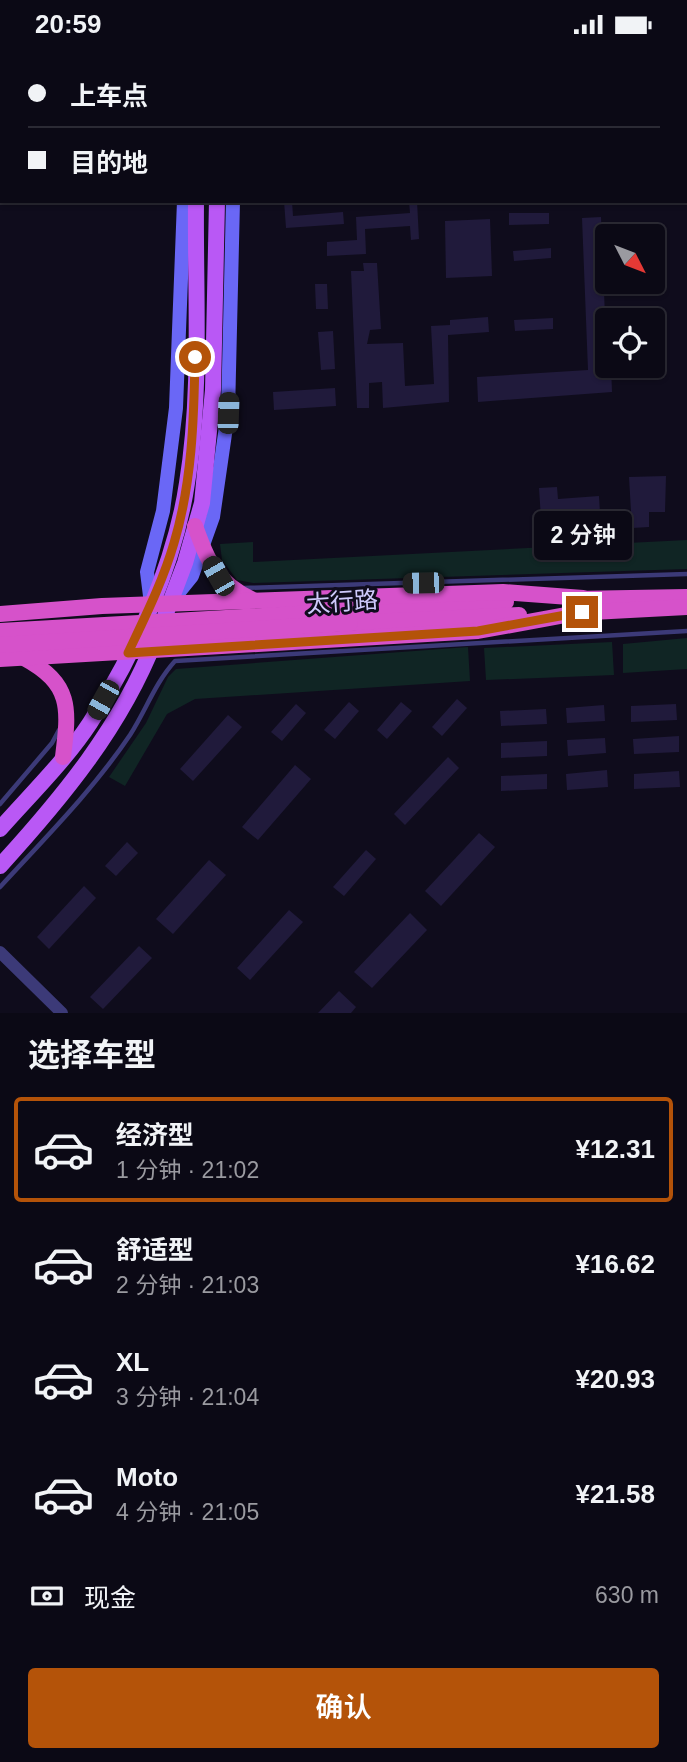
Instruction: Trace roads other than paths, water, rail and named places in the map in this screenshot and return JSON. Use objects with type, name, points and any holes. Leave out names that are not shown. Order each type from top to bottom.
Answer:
[{"type":"highway","points":[[195,526],[218,576],[229,589],[256,601]]},
{"type":"highway","points":[[0,614],[151,604],[503,592],[582,605]]},
{"type":"highway","name":"太行路","points":[[0,631],[350,617],[687,597]]},
{"type":"highway","points":[[0,659],[478,631],[582,605]]},
{"type":"highway","name":"太行路","points":[[582,605],[687,607]]},
{"type":"highway","name":"太行路","points":[[0,645],[350,617]]},
{"type":"highway","points":[[24,658],[47,671],[63,695],[68,708],[63,757]]},
{"type":"main road","points":[[151,604],[147,572],[163,511],[176,408],[184,203]]},
{"type":"main road","points":[[0,829],[90,723],[151,604],[174,543],[187,483],[194,408],[196,203]]},
{"type":"main road","points":[[0,866],[72,783],[108,732],[151,652],[170,604],[202,503],[213,390],[217,203]]},
{"type":"main road","points":[[170,604],[192,576],[213,517],[228,413],[233,203]]},
{"type":"street","points":[[0,952],[62,1013]]},
{"type":"lane","points":[[229,589],[687,574]]},
{"type":"lane","points":[[0,887],[78,803],[130,734],[164,673],[175,661],[687,631]]},
{"type":"lane","points":[[0,804],[52,743],[63,722],[63,695]]}]
